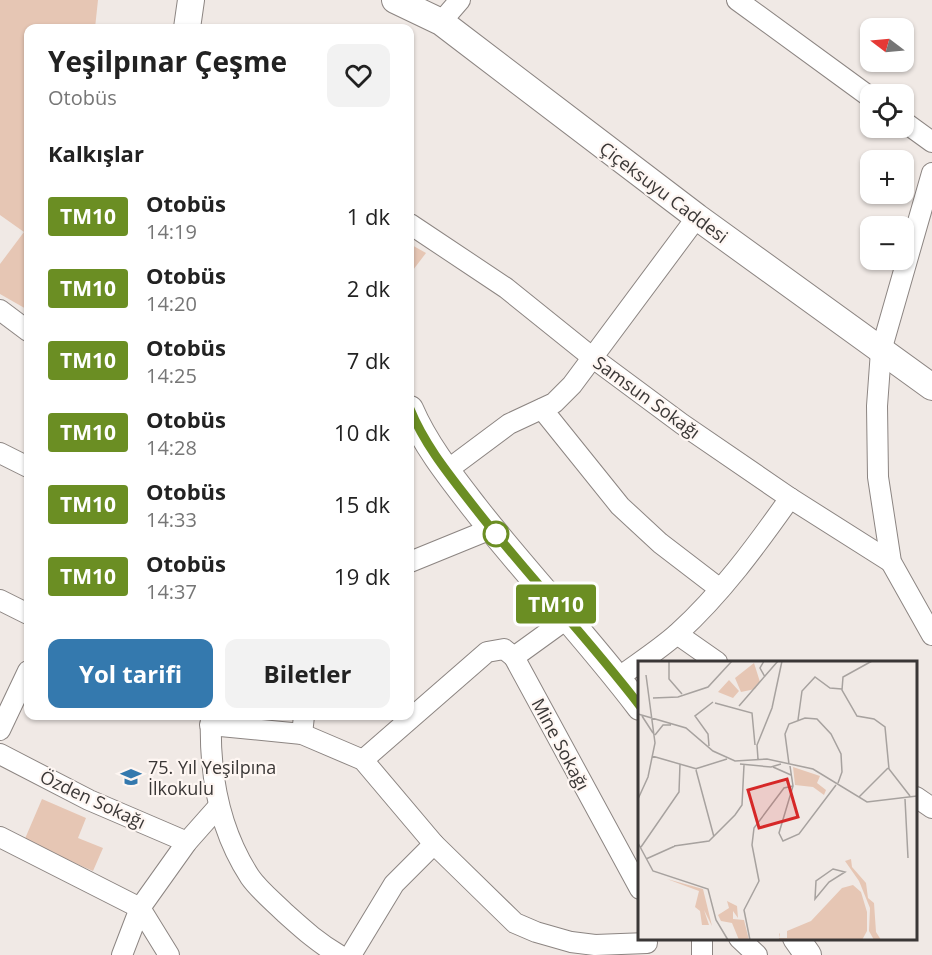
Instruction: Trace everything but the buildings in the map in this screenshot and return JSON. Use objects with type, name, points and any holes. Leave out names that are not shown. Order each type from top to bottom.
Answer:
[{"type":"street","points":[[188,24],[192,0]]},
{"type":"street","name":"Çiçeksuyu Caddesi","points":[[395,0],[441,22],[697,217],[932,387]]},
{"type":"street","points":[[441,22],[460,0]]},
{"type":"street","points":[[737,0],[860,90]]},
{"type":"street","points":[[914,129],[932,142]]},
{"type":"street","points":[[932,174],[881,351],[877,406],[878,477],[891,562],[932,636]]},
{"type":"street","points":[[446,471],[509,424],[554,403],[560,397],[593,358],[697,217]]},
{"type":"street","name":"Samsun Sokağı","points":[[414,227],[506,288],[593,358],[682,424],[790,498],[891,562]]},
{"type":"street","points":[[0,310],[24,328]]},
{"type":"street","points":[[542,409],[620,506],[660,543],[720,590]]},
{"type":"street","points":[[414,423],[446,471],[491,528],[638,705]]},
{"type":"street","points":[[0,453],[24,465]]},
{"type":"street","points":[[641,661],[677,634],[720,590],[745,561],[790,498]]},
{"type":"street","points":[[414,560],[491,528]]},
{"type":"street","points":[[0,600],[24,612]]},
{"type":"street","points":[[414,716],[487,652],[504,649],[514,657],[568,618]]},
{"type":"street","points":[[677,634],[714,661]]},
{"type":"street","name":"Mine Sokağı","points":[[514,657],[638,887]]},
{"type":"street","points":[[618,678],[638,663]]},
{"type":"street","points":[[0,730],[24,679]]},
{"type":"street","points":[[339,955],[315,941],[251,879],[218,807],[210,754],[211,720],[303,725],[363,760],[434,844],[514,923],[571,942],[651,946]]},
{"type":"street","points":[[363,760],[409,720]]},
{"type":"street","name":"Özden Sokağı","points":[[0,754],[89,800],[187,842]]},
{"type":"street","points":[[917,798],[932,808]]},
{"type":"street","points":[[122,955],[140,908],[187,842],[218,807]]},
{"type":"street","points":[[0,837],[140,908],[169,955]]},
{"type":"street","points":[[351,955],[394,884],[434,844]]},
{"type":"street","points":[[740,940],[758,955]]},
{"type":"street","points":[[797,940],[808,955]]},
{"type":"shaded area","points":[[0,0],[98,0],[95,24],[24,24],[24,232],[0,215]]},
{"type":"shaded area","points":[[24,232],[24,308],[0,294],[0,264]]},
{"type":"shaded area","points":[[414,246],[426,253],[414,269]]},
{"type":"shaded area","points":[[42,799],[86,818],[78,838],[103,848],[93,871],[24,841]]},
{"type":"bus line","name":"TM10","points":[[414,419],[446,471],[638,703]]},
{"type":"place","name":"75. Yıl Yeşilpına İlkokulu","points":[[131,777]]}]
